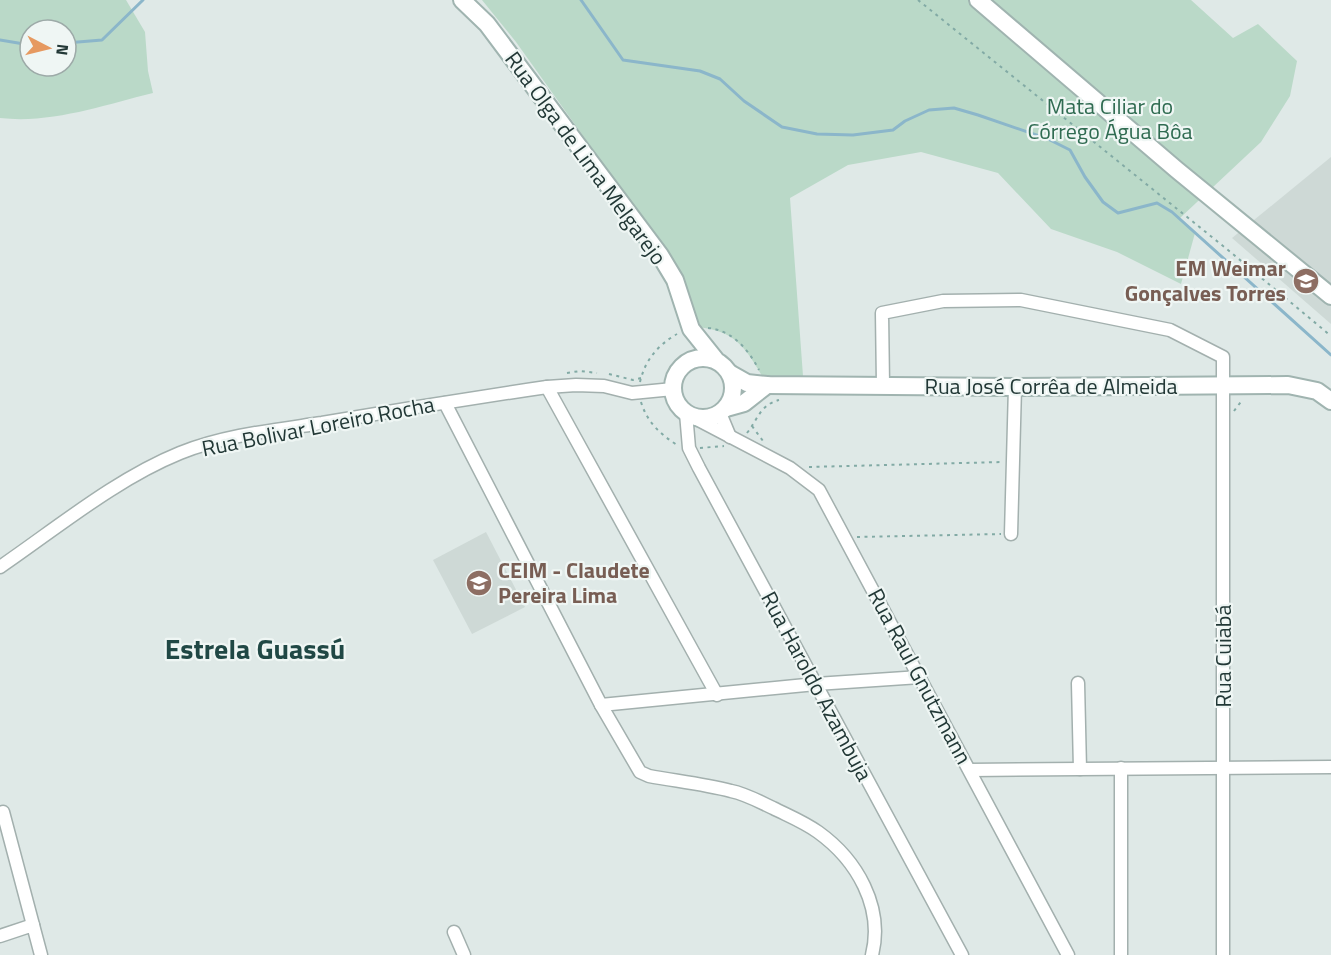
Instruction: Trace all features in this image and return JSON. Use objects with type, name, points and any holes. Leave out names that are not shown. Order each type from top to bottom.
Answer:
[{"type":"street","name":"Rua Olga de Lima Melgarejo","points":[[462,0],[487,24],[660,255],[675,280],[690,327],[715,359]]},
{"type":"street","points":[[978,0],[1168,162],[1331,296]]},
{"type":"street","name":"Rua Cuiabá","points":[[883,385],[882,313],[944,301],[1020,300],[1170,330],[1223,357],[1223,955]]},
{"type":"street","points":[[683,364],[690,327]]},
{"type":"street","points":[[730,437],[723,411],[733,392],[731,374],[715,359],[698,357],[683,364],[677,371],[673,389],[676,403],[688,414],[706,418],[723,411],[744,403],[767,386]]},
{"type":"street","name":"Rua José Corrêa de Almeida","points":[[731,374],[747,383],[767,386],[1224,387],[1288,385],[1317,391],[1331,401]]},
{"type":"street","name":"Rua Bolivar Loreiro Rocha","points":[[0,567],[115,488],[151,466],[182,452],[270,431],[547,387],[604,386],[632,393],[673,389]]},
{"type":"street","points":[[547,387],[717,695]]},
{"type":"street","points":[[1011,534],[1015,387]]},
{"type":"street","points":[[445,402],[602,705],[640,772],[649,776],[741,794],[807,825],[832,843],[852,866],[870,898],[876,924],[872,955]]},
{"type":"street","name":"Rua Raul Gnutzmann","points":[[688,414],[790,468],[819,490],[1068,955]]},
{"type":"street","name":"Rua Haroldo Azambuja","points":[[688,414],[689,448],[962,955]]},
{"type":"street","points":[[602,705],[920,676]]},
{"type":"street","points":[[1078,683],[1080,769]]},
{"type":"street","points":[[970,770],[1331,767]]},
{"type":"street","points":[[1121,768],[1121,955]]},
{"type":"street","points":[[3,812],[41,955]]},
{"type":"street","points":[[0,936],[33,925]]},
{"type":"street","points":[[454,933],[464,955]]},
{"type":"path","points":[[918,0],[1331,336]]},
{"type":"path","points":[[641,378],[649,359],[659,346],[690,327]]},
{"type":"path","points":[[1224,426],[1245,397]]},
{"type":"path","points":[[790,468],[1013,462]]},
{"type":"path","points":[[845,537],[1011,534]]},
{"type":"shaded area","name":"EM Weimar Gonçalves Torres","points":[[1331,157],[1331,324],[1232,238]]},
{"type":"shaded area","name":"CEIM - Claudete Pereira Lima","points":[[486,532],[525,607],[472,634],[433,560]]},
{"type":"green space","points":[[0,0],[126,0],[145,32],[148,71],[153,93],[58,116],[0,118]]},
{"type":"green space","name":"Mata Ciliar do Córrego Água Bôa","points":[[482,0],[1191,0],[1233,38],[1258,24],[1297,61],[1290,96],[1261,142],[1180,218],[1195,233],[1181,284],[1117,252],[1051,229],[998,173],[921,152],[848,165],[790,198],[803,376],[764,379],[738,342],[720,332],[696,327],[641,217],[516,42]]},
{"type":"waterway","points":[[78,42],[102,40],[143,0]]},
{"type":"waterway","points":[[581,0],[623,60],[700,71],[720,79],[744,101],[782,127],[817,134],[853,135],[893,130],[905,121],[929,110],[954,108],[1048,139],[1070,150],[1085,177],[1103,202],[1118,213],[1157,203],[1172,212],[1331,355]]},
{"type":"waterway","points":[[0,40],[18,43]]},
{"type":"place","name":"EM Weimar Gonçalves Torres","points":[[1306,281]]},
{"type":"place","name":"CEIM - Claudete Pereira Lima","points":[[479,583]]},
{"type":"district","name":"Estrela Guassú","points":[[255,649]]}]
